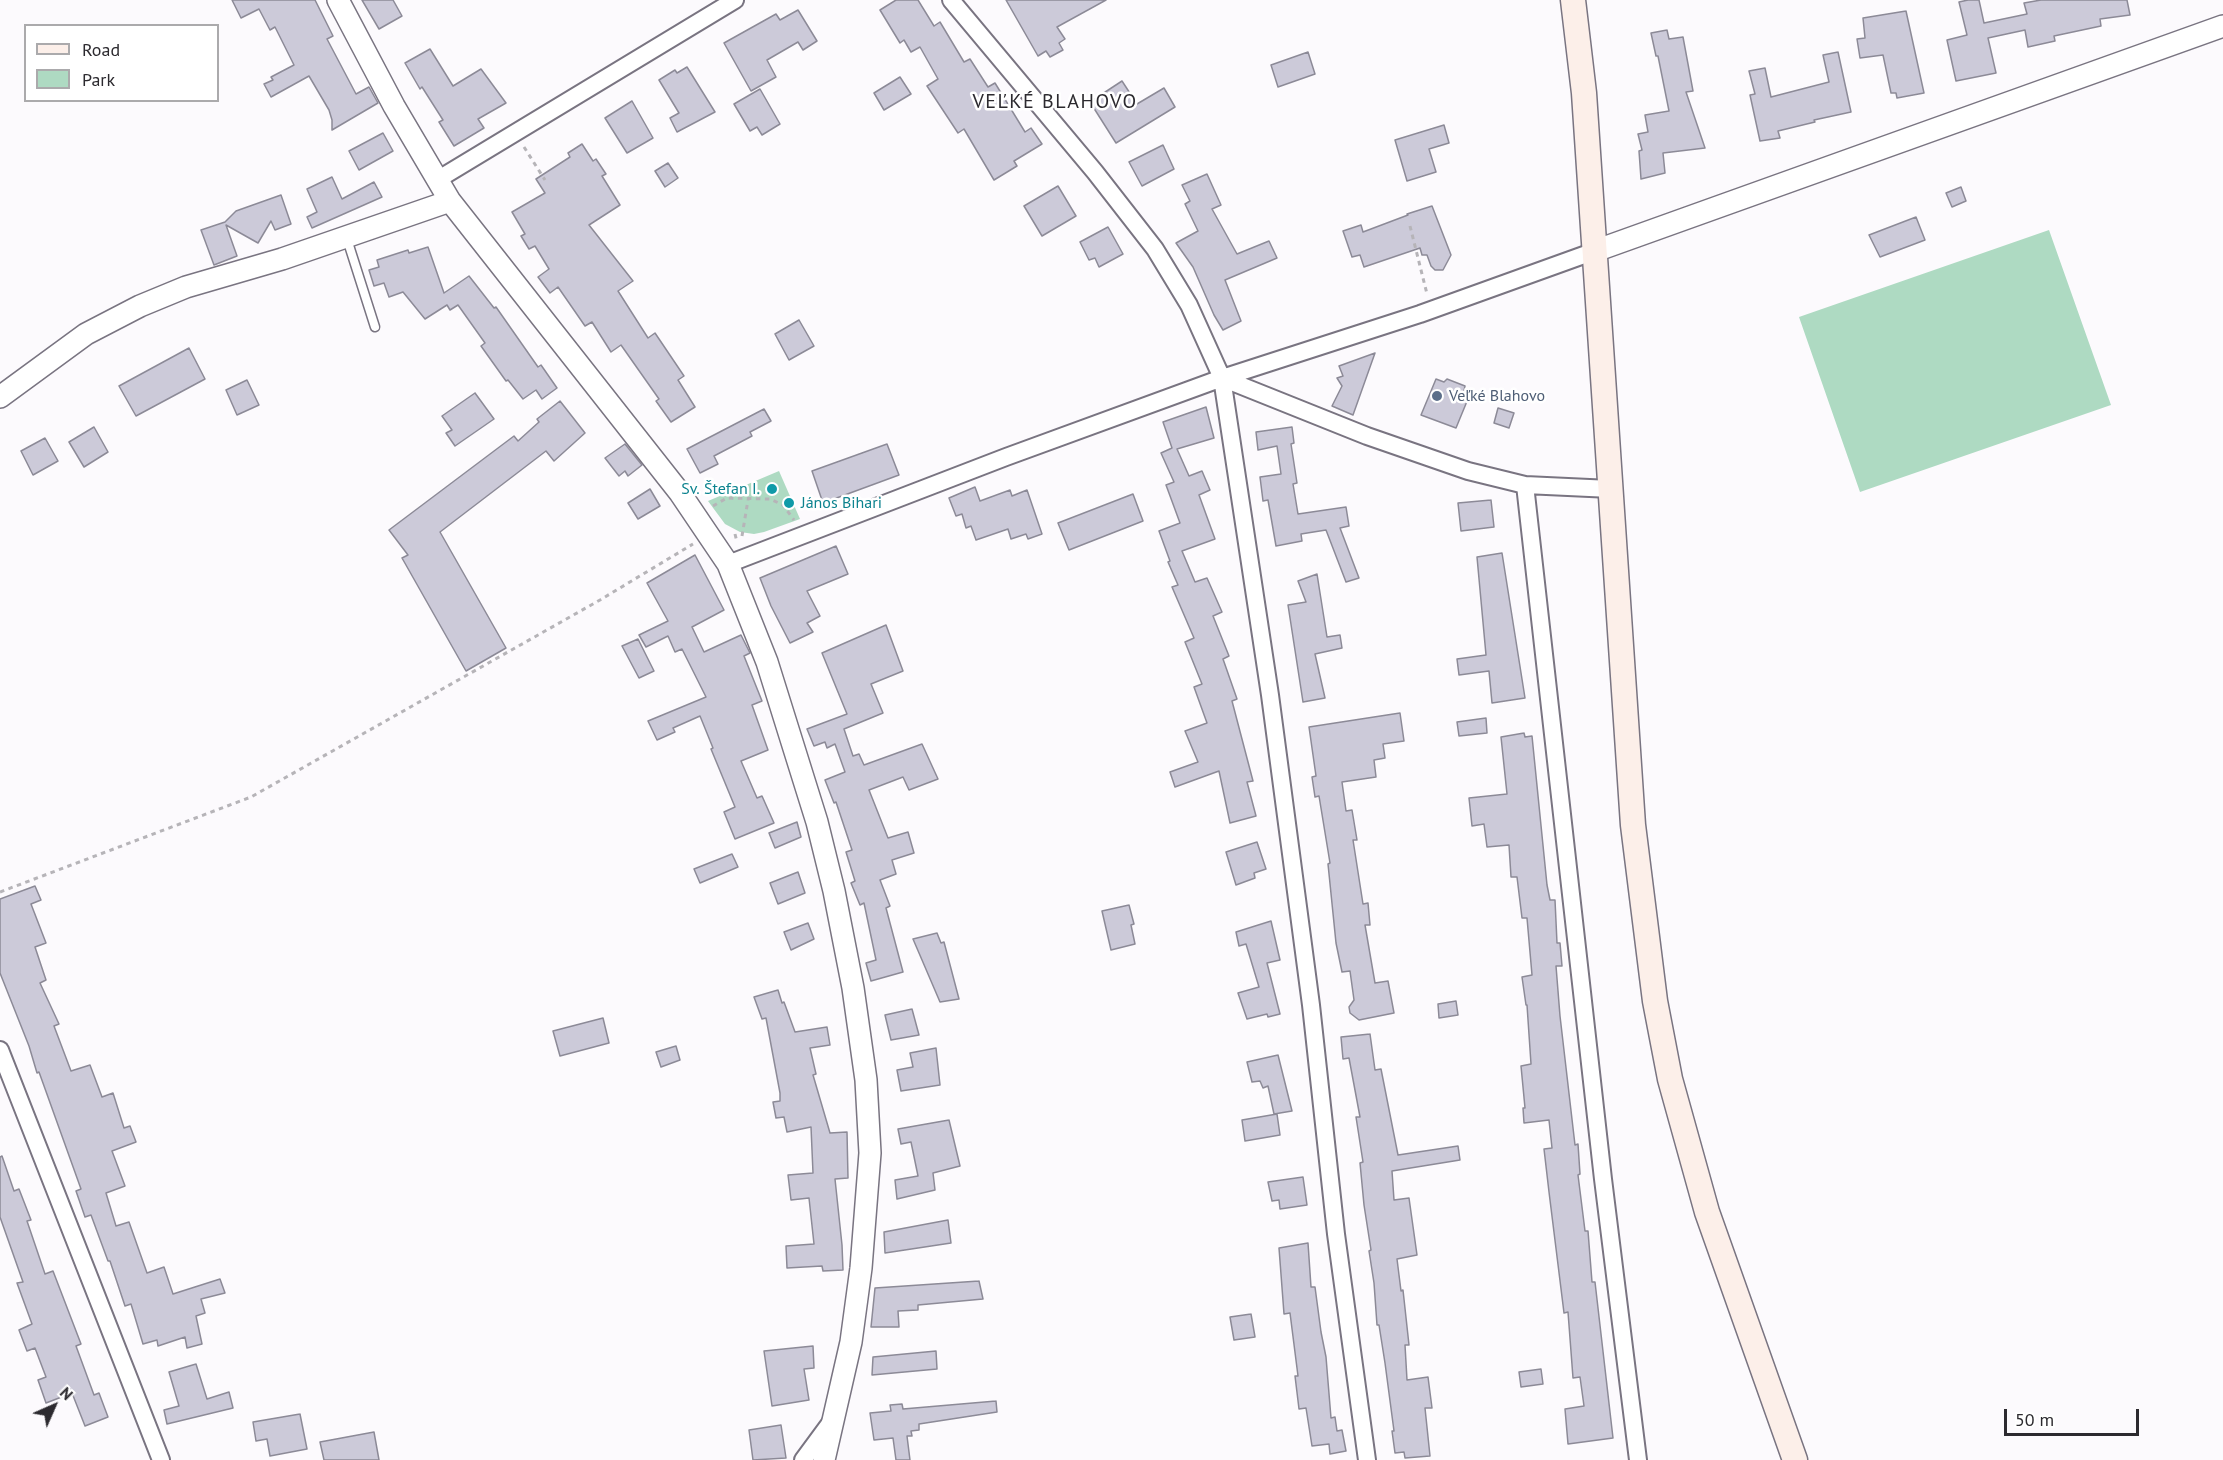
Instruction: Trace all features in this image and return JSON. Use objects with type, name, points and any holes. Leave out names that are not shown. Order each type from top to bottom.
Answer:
[{"type":"main road","points":[[1573,0],[1584,93],[1633,825],[1652,979],[1670,1079],[1707,1212],[1795,1460]]},
{"type":"street","points":[[338,0],[394,106],[450,201],[680,493],[728,564],[767,662],[817,822],[834,891],[853,988],[866,1080],[870,1153],[861,1268],[851,1342],[824,1460]]},
{"type":"street","points":[[437,180],[735,0]]},
{"type":"street","points":[[951,0],[1095,172],[1155,249],[1189,305],[1222,378],[1273,719],[1311,1005],[1336,1234],[1367,1460]]},
{"type":"street","points":[[728,564],[1005,457],[1222,378],[1420,314],[2223,26]]},
{"type":"street","points":[[0,397],[86,334],[140,306],[186,287],[346,238],[450,201]]},
{"type":"street","points":[[1222,378],[1367,436],[1468,471],[1525,485],[1611,489]]},
{"type":"street","points":[[1525,485],[1605,1191],[1638,1460]]},
{"type":"street","points":[[0,1050],[161,1460]]},
{"type":"street","points":[[803,1460],[832,1422]]},
{"type":"lane","points":[[346,238],[375,327]]},
{"type":"path","points":[[515,133],[545,180]]},
{"type":"path","points":[[1410,226],[1427,294]]},
{"type":"path","points":[[709,508],[727,498],[748,500],[761,498],[776,502],[788,511],[796,524]]},
{"type":"path","points":[[742,536],[748,500]]},
{"type":"path","points":[[0,892],[251,797],[600,600],[697,542]]},
{"type":"green space","points":[[2049,230],[2111,405],[1860,492],[1799,317]]},
{"type":"green space","points":[[779,471],[800,519],[764,532],[754,534],[740,532],[725,524],[708,501]]},
{"type":"building","points":[[232,0],[315,0],[333,36],[327,39],[356,94],[369,87],[378,103],[332,130],[329,110],[309,76],[271,97],[264,84],[273,80],[271,77],[294,65],[275,27],[270,30],[259,9],[241,18]]},
{"type":"building","points":[[362,0],[393,0],[402,16],[379,29]]},
{"type":"building","points":[[896,0],[918,0],[934,26],[940,22],[964,62],[970,59],[988,87],[995,83],[1025,132],[1031,128],[1042,144],[1014,161],[1017,166],[994,180],[964,129],[958,133],[927,86],[938,79],[920,47],[911,52],[904,40],[900,43],[880,10]]},
{"type":"building","points":[[1006,0],[1106,0],[1057,27],[1065,39],[1059,43],[1063,50],[1050,57],[1046,51],[1038,56]]},
{"type":"building","points":[[1979,0],[1984,23],[2027,14],[2024,3],[2041,0],[2127,0],[2130,15],[2100,19],[2101,26],[2054,36],[2055,41],[2028,47],[2025,30],[1988,38],[1996,73],[1956,81],[1947,40],[1967,35],[1959,2]]},
{"type":"building","points":[[798,10],[817,41],[803,50],[798,42],[767,60],[776,77],[751,91],[724,43],[776,14],[780,20]]},
{"type":"building","points":[[1906,11],[1924,93],[1897,98],[1896,93],[1891,93],[1883,55],[1860,58],[1857,39],[1865,38],[1863,18]]},
{"type":"building","points":[[1667,30],[1669,39],[1683,37],[1693,91],[1686,92],[1705,148],[1663,153],[1665,173],[1641,179],[1639,151],[1642,150],[1638,134],[1648,132],[1645,115],[1669,111],[1651,33]]},
{"type":"building","points":[[430,49],[453,86],[481,69],[506,103],[478,119],[484,128],[454,146],[439,122],[443,120],[422,87],[420,89],[405,63]]},
{"type":"building","points":[[1308,52],[1315,74],[1278,87],[1271,65]]},
{"type":"building","points":[[1838,52],[1851,112],[1778,131],[1780,138],[1760,141],[1750,95],[1755,94],[1749,71],[1765,68],[1771,97],[1829,82],[1823,55]]},
{"type":"building","points":[[687,67],[715,112],[677,132],[670,118],[679,113],[659,80],[675,70],[677,73]]},
{"type":"building","points":[[900,77],[911,94],[884,110],[874,93]]},
{"type":"building","points":[[1122,81],[1137,104],[1164,88],[1175,107],[1116,143],[1090,102]]},
{"type":"building","points":[[760,89],[780,124],[762,135],[757,127],[750,131],[734,104]]},
{"type":"building","points":[[632,101],[653,138],[627,153],[605,118]]},
{"type":"building","points":[[1444,125],[1449,143],[1429,149],[1436,172],[1407,181],[1395,140]]},
{"type":"building","points":[[383,133],[393,151],[359,170],[349,151]]},
{"type":"building","points":[[582,144],[593,161],[596,159],[606,174],[602,176],[620,205],[589,225],[633,281],[618,291],[648,338],[655,333],[684,376],[678,380],[695,407],[671,422],[656,401],[659,399],[621,345],[611,352],[592,322],[585,326],[558,287],[550,293],[538,277],[549,269],[535,246],[529,249],[521,236],[525,234],[512,212],[545,193],[536,179],[570,157],[568,153]]},
{"type":"building","points":[[1163,145],[1174,169],[1142,186],[1129,162]]},
{"type":"building","points":[[668,163],[678,178],[665,187],[655,171]]},
{"type":"building","points":[[1207,174],[1221,205],[1212,209],[1237,254],[1269,241],[1277,258],[1225,280],[1241,321],[1223,330],[1193,267],[1176,243],[1198,231],[1185,204],[1190,201],[1182,185]]},
{"type":"building","points":[[332,177],[342,199],[374,182],[382,197],[312,228],[307,217],[317,212],[307,189]]},
{"type":"building","points":[[1058,186],[1076,216],[1042,236],[1024,206]]},
{"type":"building","points":[[1961,187],[1966,201],[1952,207],[1946,193]]},
{"type":"building","points":[[281,195],[291,224],[275,230],[271,221],[258,243],[226,225],[237,256],[214,265],[201,230],[225,222],[236,211]]},
{"type":"building","points":[[1432,206],[1451,255],[1443,270],[1435,270],[1427,255],[1422,255],[1420,248],[1364,267],[1360,255],[1352,257],[1343,231],[1361,225],[1363,232]]},
{"type":"building","points":[[1916,217],[1925,240],[1880,257],[1869,235]]},
{"type":"building","points":[[1108,227],[1123,254],[1099,267],[1095,258],[1089,260],[1080,242]]},
{"type":"building","points":[[428,247],[444,293],[469,276],[494,308],[496,307],[538,367],[541,365],[557,388],[542,399],[536,390],[523,399],[508,380],[506,381],[481,346],[485,343],[458,305],[450,310],[447,305],[425,319],[403,292],[389,297],[384,283],[374,286],[369,270],[379,267],[377,260],[408,250],[409,253]]},
{"type":"building","points":[[799,320],[814,346],[789,360],[775,334]]},
{"type":"building","points":[[189,348],[205,379],[136,416],[119,386]]},
{"type":"building","points":[[1375,353],[1353,415],[1332,406],[1342,386],[1337,378],[1343,376],[1339,366]]},
{"type":"building","points":[[1436,379],[1444,382],[1447,379],[1465,386],[1464,391],[1470,394],[1456,428],[1421,415]]},
{"type":"building","points":[[247,380],[259,405],[237,415],[226,390]]},
{"type":"building","points":[[475,393],[494,419],[455,446],[446,433],[452,430],[442,416]]},
{"type":"building","points":[[560,401],[585,433],[554,461],[546,451],[440,532],[506,648],[466,671],[402,558],[408,555],[389,530],[514,436],[518,441],[539,422],[537,419]]},
{"type":"building","points":[[1206,407],[1214,438],[1177,449],[1189,476],[1202,471],[1210,490],[1199,495],[1215,539],[1182,551],[1195,582],[1207,578],[1222,612],[1213,616],[1229,656],[1223,659],[1237,699],[1232,701],[1253,781],[1247,782],[1256,816],[1230,823],[1219,771],[1175,787],[1170,772],[1198,762],[1185,731],[1207,723],[1194,687],[1202,684],[1185,642],[1194,638],[1172,587],[1178,585],[1159,531],[1180,523],[1166,485],[1174,482],[1161,453],[1172,448],[1163,422]]},
{"type":"building","points":[[1498,408],[1514,413],[1509,428],[1494,423]]},
{"type":"building","points":[[764,409],[771,421],[750,432],[752,436],[714,456],[718,464],[700,473],[687,449]]},
{"type":"building","points":[[94,427],[108,452],[84,467],[69,442]]},
{"type":"building","points":[[1292,427],[1294,443],[1291,444],[1297,483],[1293,484],[1298,514],[1346,507],[1349,526],[1340,528],[1359,578],[1346,582],[1326,530],[1301,534],[1302,541],[1276,546],[1268,500],[1263,501],[1260,477],[1281,474],[1277,446],[1258,450],[1256,432]]},
{"type":"building","points":[[45,438],[58,461],[33,475],[21,451]]},
{"type":"building","points":[[625,444],[642,465],[628,476],[625,471],[619,476],[605,458]]},
{"type":"building","points":[[887,444],[899,475],[823,503],[812,471]]},
{"type":"building","points":[[975,487],[980,501],[1010,490],[1012,496],[1027,490],[1042,534],[1028,539],[1026,534],[1011,539],[1008,529],[976,540],[971,526],[966,528],[962,514],[956,516],[949,498]]},
{"type":"building","points":[[650,489],[660,506],[638,519],[628,503]]},
{"type":"building","points":[[1133,494],[1143,521],[1069,550],[1058,523]]},
{"type":"building","points":[[1491,500],[1494,527],[1461,531],[1458,503]]},
{"type":"building","points":[[836,546],[848,574],[807,591],[820,616],[807,623],[813,632],[790,643],[760,578]]},
{"type":"building","points":[[1502,553],[1525,698],[1492,703],[1489,671],[1459,675],[1457,659],[1486,655],[1477,557]]},
{"type":"building","points":[[695,555],[724,610],[692,627],[704,652],[741,635],[750,653],[744,656],[762,701],[752,705],[768,750],[741,761],[757,798],[762,796],[774,823],[735,839],[724,812],[735,807],[700,716],[673,728],[675,732],[657,740],[648,721],[706,697],[682,649],[675,652],[668,636],[646,647],[639,635],[668,621],[647,583]]},
{"type":"building","points":[[1317,574],[1327,637],[1340,635],[1342,648],[1315,654],[1325,698],[1303,702],[1288,605],[1306,602],[1298,581]]},
{"type":"building","points":[[886,625],[903,671],[871,684],[883,713],[844,729],[853,756],[859,754],[864,765],[922,744],[938,779],[909,790],[903,777],[869,790],[888,838],[908,832],[914,853],[892,860],[896,874],[880,880],[890,906],[886,908],[903,972],[871,981],[866,963],[876,960],[864,903],[860,905],[851,883],[855,881],[846,852],[852,850],[836,802],[834,803],[825,780],[845,772],[835,744],[827,748],[825,742],[814,746],[807,729],[847,714],[822,653]]},
{"type":"building","points":[[638,639],[654,671],[639,678],[622,646]]},
{"type":"building","points":[[1400,713],[1404,741],[1383,744],[1385,758],[1374,760],[1376,777],[1342,782],[1346,811],[1352,810],[1357,840],[1353,840],[1363,904],[1368,903],[1370,925],[1365,925],[1375,983],[1388,981],[1394,1013],[1359,1020],[1350,1013],[1349,1007],[1354,1000],[1350,971],[1342,972],[1336,943],[1328,864],[1330,863],[1319,796],[1315,797],[1312,777],[1316,776],[1309,727]]},
{"type":"building","points":[[1486,718],[1487,733],[1459,736],[1457,722]]},
{"type":"building","points":[[1524,733],[1525,737],[1532,736],[1547,885],[1550,900],[1555,900],[1557,943],[1560,943],[1562,966],[1556,966],[1560,1016],[1575,1145],[1578,1144],[1580,1174],[1578,1175],[1585,1231],[1588,1231],[1592,1282],[1595,1282],[1613,1438],[1568,1444],[1565,1409],[1584,1406],[1580,1377],[1573,1378],[1568,1312],[1564,1313],[1549,1192],[1544,1149],[1552,1148],[1549,1120],[1524,1123],[1521,1066],[1531,1064],[1527,1005],[1522,977],[1532,975],[1527,918],[1522,918],[1517,877],[1511,877],[1509,845],[1487,847],[1484,824],[1472,826],[1469,798],[1507,794],[1501,737]]},
{"type":"building","points":[[797,822],[801,837],[775,848],[769,833]]},
{"type":"building","points":[[1257,842],[1266,869],[1254,873],[1255,878],[1236,885],[1226,852]]},
{"type":"building","points":[[732,854],[738,867],[700,883],[694,869]]},
{"type":"building","points":[[798,872],[805,893],[778,904],[770,883]]},
{"type":"building","points":[[35,886],[41,900],[31,904],[46,943],[35,947],[46,980],[40,983],[59,1024],[54,1026],[71,1071],[90,1065],[102,1097],[113,1093],[124,1128],[130,1126],[136,1142],[112,1151],[125,1186],[106,1193],[116,1226],[129,1222],[147,1273],[164,1267],[173,1294],[220,1279],[225,1293],[201,1299],[205,1313],[196,1316],[202,1344],[187,1348],[185,1337],[158,1346],[157,1340],[143,1344],[131,1304],[125,1306],[91,1215],[85,1217],[76,1191],[81,1189],[0,973],[0,899]]},
{"type":"building","points":[[1129,905],[1134,924],[1131,925],[1135,944],[1111,950],[1102,911]]},
{"type":"building","points":[[1271,921],[1280,960],[1267,963],[1280,1014],[1268,1017],[1267,1014],[1247,1019],[1238,993],[1259,987],[1246,944],[1239,946],[1236,932]]},
{"type":"building","points":[[808,923],[814,939],[791,950],[784,932]]},
{"type":"building","points":[[937,933],[941,943],[944,942],[959,999],[940,1002],[913,939]]},
{"type":"building","points":[[778,990],[795,1032],[827,1027],[830,1045],[810,1048],[816,1074],[813,1075],[830,1133],[847,1132],[848,1178],[835,1179],[843,1270],[823,1271],[822,1266],[787,1268],[786,1246],[814,1244],[809,1198],[791,1200],[788,1175],[813,1173],[811,1127],[787,1132],[784,1117],[776,1118],[773,1102],[780,1101],[780,1093],[766,1018],[762,1019],[754,997]]},
{"type":"building","points":[[1456,1001],[1458,1015],[1439,1018],[1438,1004]]},
{"type":"building","points":[[912,1009],[919,1035],[891,1040],[885,1015]]},
{"type":"building","points":[[603,1018],[609,1043],[560,1056],[553,1031]]},
{"type":"building","points":[[1370,1034],[1375,1070],[1381,1069],[1398,1155],[1458,1146],[1460,1160],[1392,1171],[1394,1200],[1409,1198],[1417,1255],[1397,1259],[1409,1345],[1405,1345],[1407,1380],[1428,1377],[1432,1408],[1425,1408],[1430,1456],[1405,1458],[1404,1452],[1395,1453],[1385,1363],[1379,1325],[1377,1325],[1369,1251],[1371,1250],[1364,1205],[1360,1163],[1363,1162],[1356,1117],[1360,1117],[1349,1058],[1343,1059],[1341,1037]]},
{"type":"building","points":[[676,1046],[680,1060],[661,1067],[656,1052]]},
{"type":"building","points":[[936,1048],[940,1085],[901,1091],[897,1070],[913,1067],[910,1053]]},
{"type":"building","points":[[1278,1055],[1292,1111],[1274,1114],[1268,1086],[1263,1088],[1260,1081],[1252,1082],[1247,1062]]},
{"type":"building","points":[[1277,1114],[1280,1135],[1245,1141],[1242,1120]]},
{"type":"building","points":[[949,1120],[960,1166],[933,1173],[935,1190],[897,1199],[895,1180],[918,1176],[911,1142],[901,1144],[898,1129]]},
{"type":"building","points":[[2,1156],[14,1191],[19,1189],[31,1220],[27,1221],[45,1274],[53,1271],[81,1344],[76,1346],[94,1395],[99,1393],[108,1417],[85,1426],[72,1393],[46,1403],[38,1380],[46,1377],[35,1348],[27,1351],[19,1330],[32,1324],[17,1283],[23,1282],[0,1217],[0,1157]]},
{"type":"building","points":[[1303,1177],[1307,1205],[1280,1209],[1279,1200],[1272,1201],[1268,1182]]},
{"type":"building","points":[[948,1220],[951,1243],[885,1253],[884,1232]]},
{"type":"building","points":[[1308,1243],[1311,1287],[1315,1287],[1326,1357],[1331,1418],[1335,1417],[1337,1431],[1342,1430],[1346,1451],[1330,1454],[1329,1444],[1312,1446],[1306,1408],[1299,1409],[1295,1376],[1298,1376],[1290,1313],[1284,1314],[1279,1248]]},
{"type":"building","points":[[979,1281],[983,1299],[918,1305],[918,1310],[898,1311],[899,1327],[871,1327],[875,1288]]},
{"type":"building","points":[[1251,1314],[1255,1337],[1234,1340],[1230,1317]]},
{"type":"building","points":[[813,1346],[814,1368],[804,1369],[809,1400],[772,1406],[764,1351]]},
{"type":"building","points":[[936,1351],[937,1369],[872,1375],[873,1357]]},
{"type":"building","points":[[196,1364],[207,1399],[229,1392],[233,1408],[167,1424],[164,1410],[179,1406],[169,1372]]},
{"type":"building","points":[[1541,1369],[1543,1384],[1521,1387],[1519,1372]]},
{"type":"building","points":[[996,1401],[997,1412],[919,1424],[919,1430],[911,1431],[912,1436],[907,1436],[910,1460],[896,1460],[893,1438],[874,1440],[870,1413],[891,1411],[890,1405],[902,1404],[903,1409]]},
{"type":"building","points":[[300,1414],[307,1449],[270,1456],[267,1439],[256,1441],[253,1422]]},
{"type":"building","points":[[781,1425],[786,1458],[753,1460],[749,1430]]},
{"type":"building","points":[[374,1432],[379,1460],[324,1460],[320,1442]]},
{"type":"place","name":"Veľké Blahovo","points":[[1437,396]]},
{"type":"place","name":"Sv. Štefan I.","points":[[772,489]]},
{"type":"place","name":"János Bihari","points":[[789,503]]},
{"type":"district","name":"VEĽKÉ BLAHOVO","points":[[1055,102]]}]
